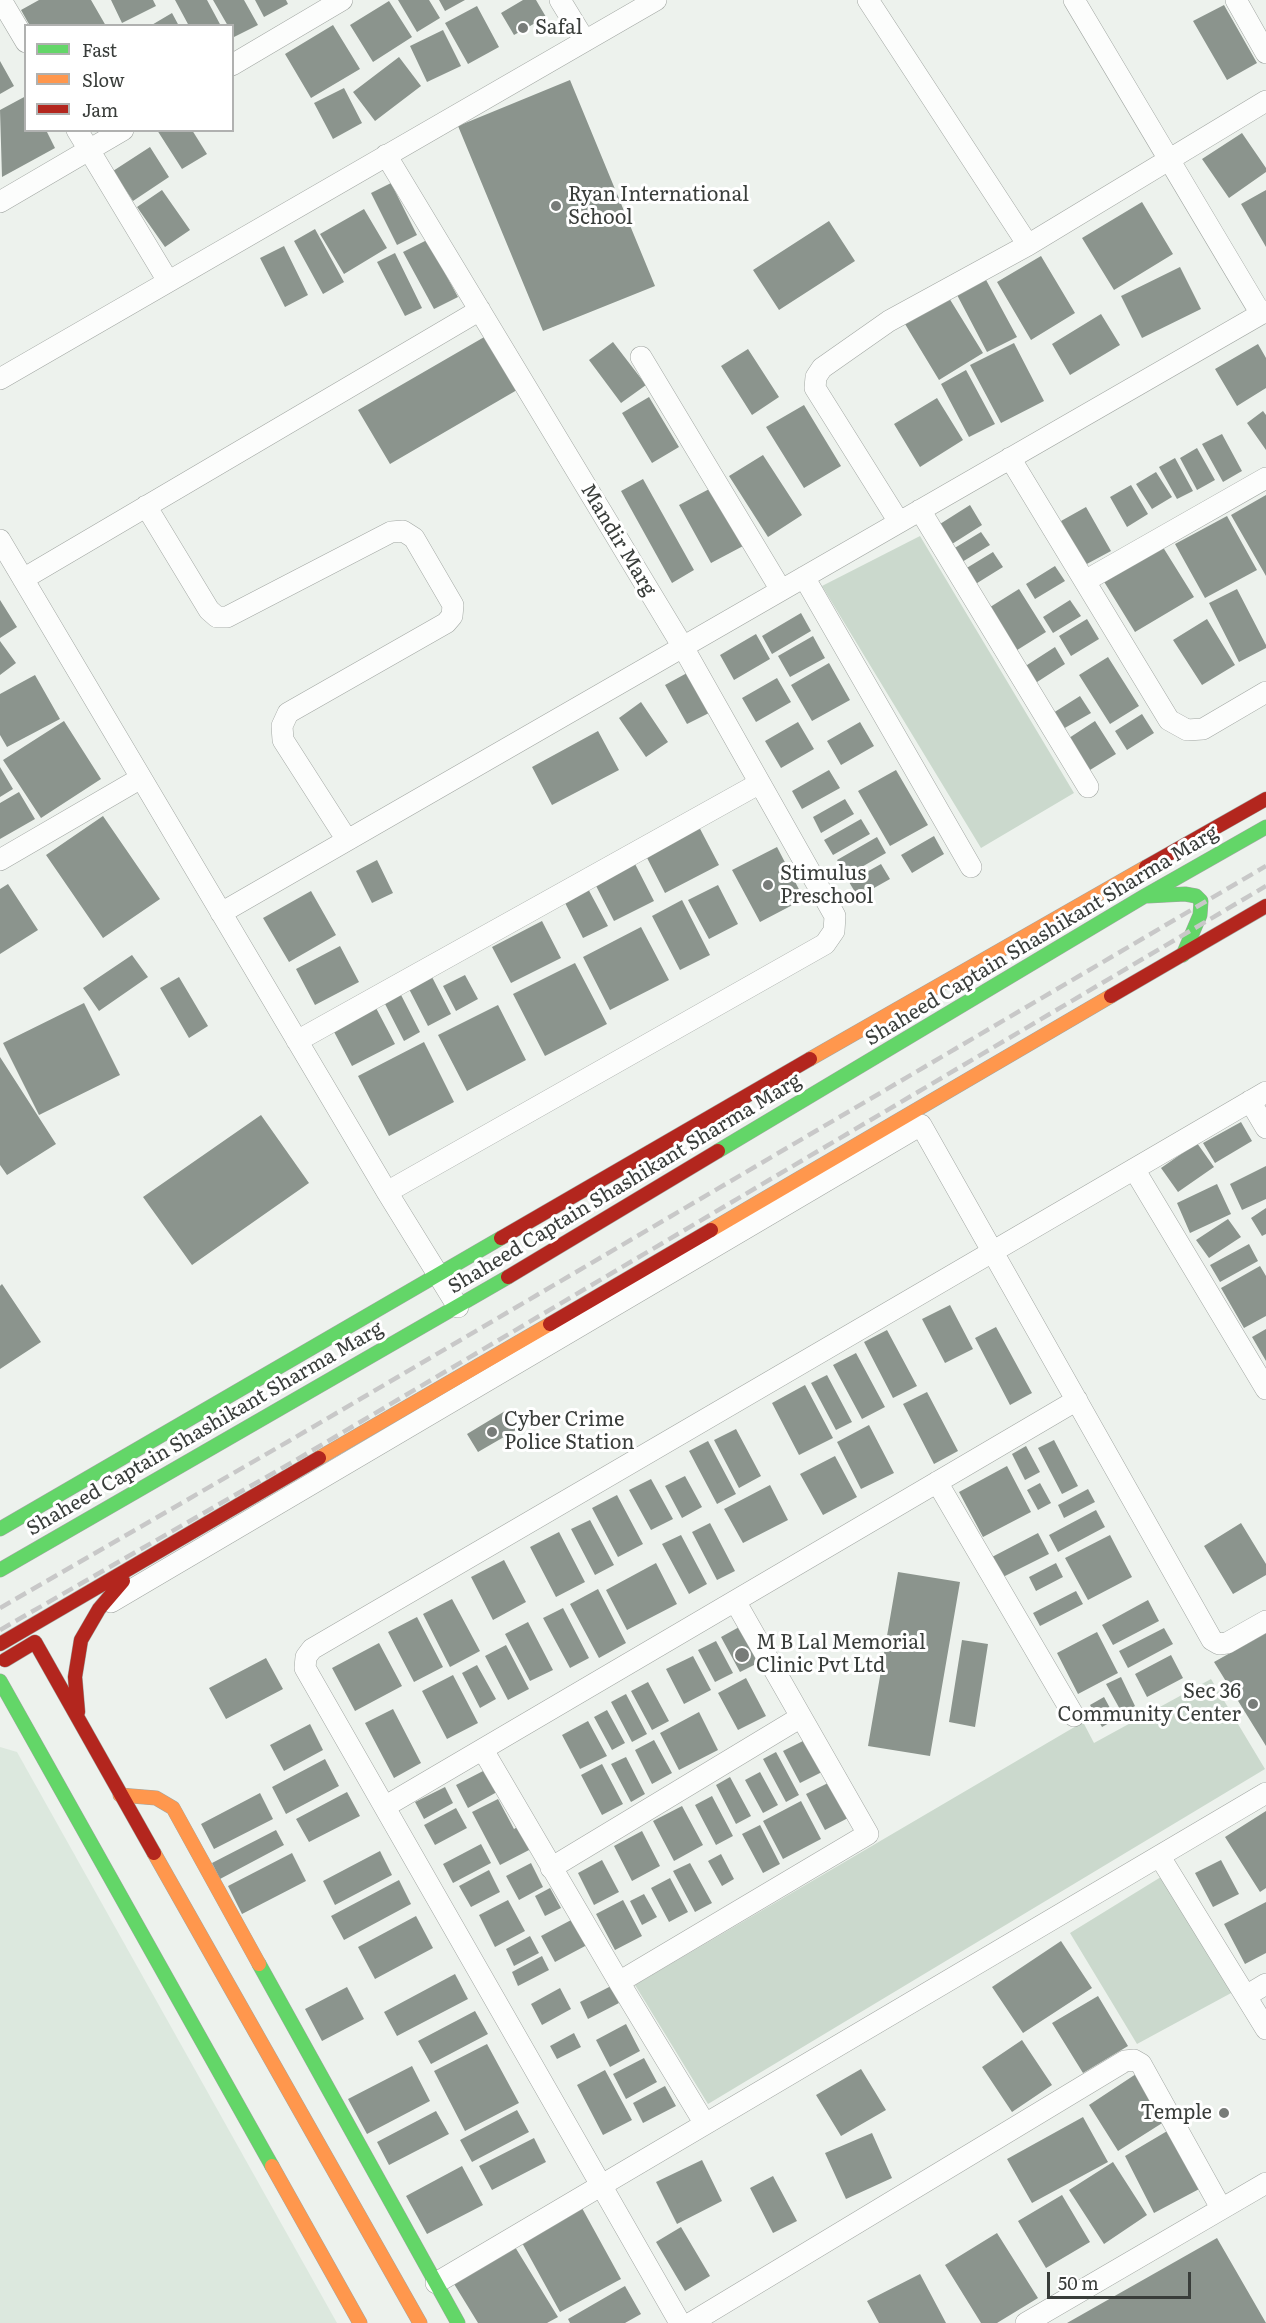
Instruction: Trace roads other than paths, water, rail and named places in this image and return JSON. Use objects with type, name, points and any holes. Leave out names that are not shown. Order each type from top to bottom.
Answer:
[{"type":"main road","points":[[0,1529],[1266,799]]},
{"type":"main road","name":"Shaheed Captain Shashikant Sharma Marg","points":[[0,1570],[458,1307],[1143,897],[1266,827]]},
{"type":"main road","points":[[1143,897],[1185,894],[1196,896],[1201,902],[1200,915],[1183,955]]},
{"type":"main road","points":[[0,1644],[1266,906]]},
{"type":"main road","points":[[79,1722],[75,1677],[81,1640],[99,1609],[136,1566]]},
{"type":"main road","points":[[0,1662],[35,1642],[420,2323]]},
{"type":"main road","points":[[0,1681],[360,2323]]},
{"type":"main road","points":[[9,1727],[37,1747]]},
{"type":"main road","points":[[120,1795],[156,1798],[173,1808],[458,2323]]},
{"type":"street","points":[[1,0],[24,39]]},
{"type":"street","points":[[234,64],[342,0]]},
{"type":"street","points":[[560,0],[585,41]]},
{"type":"street","points":[[0,379],[656,0]]},
{"type":"street","points":[[868,0],[1028,245]]},
{"type":"street","points":[[221,913],[1264,312],[1168,161],[1074,0]]},
{"type":"street","points":[[1236,0],[1266,53]]},
{"type":"street","points":[[899,522],[820,398],[815,388],[816,377],[822,368],[889,321],[1028,245],[1266,101]]},
{"type":"street","points":[[78,132],[168,281]]},
{"type":"street","points":[[0,202],[120,132]]},
{"type":"street","name":"Mandir Marg","points":[[386,155],[682,647],[835,916],[834,931],[825,944],[387,1192]]},
{"type":"street","points":[[23,579],[480,310]]},
{"type":"street","points":[[641,357],[781,590]]},
{"type":"street","points":[[1010,458],[1169,720],[1187,730],[1203,729],[1266,693]]},
{"type":"street","points":[[1085,581],[1266,478]]},
{"type":"street","points":[[146,506],[209,610],[217,617],[227,617],[391,532],[403,531],[414,538],[453,605],[452,616],[446,623],[288,712],[282,726],[283,740],[347,840]]},
{"type":"street","points":[[920,510],[1089,787]]},
{"type":"street","points":[[0,540],[387,1192],[458,1307]]},
{"type":"street","points":[[804,577],[971,867]]},
{"type":"street","points":[[0,860],[141,778]]},
{"type":"street","points":[[297,1041],[760,783]]},
{"type":"street","points":[[680,2323],[305,1668],[306,1657],[312,1649],[1258,1096],[1266,1128]]},
{"type":"street","points":[[99,1609],[921,1125],[1212,1640],[1219,1644],[1227,1643],[1266,1620]]},
{"type":"street","points":[[1134,1169],[1266,1389]]},
{"type":"street","points":[[386,1806],[1077,1400]]},
{"type":"street","points":[[937,1482],[1074,1716]]},
{"type":"street","points":[[619,1983],[868,1834],[735,1601]]},
{"type":"street","points":[[551,1868],[801,1717]]},
{"type":"street","points":[[483,1750],[619,1983],[705,2124]]},
{"type":"street","points":[[436,2283],[1266,1793]]},
{"type":"street","points":[[1160,1857],[1266,2029]]},
{"type":"street","points":[[1246,1996],[1266,1984]]},
{"type":"street","points":[[691,2323],[1125,2061],[1134,2060],[1141,2064],[1221,2208]]},
{"type":"street","points":[[1026,2323],[1266,2183]]},
{"type":"railway","points":[[0,1608],[289,1441],[1266,866]]},
{"type":"railway","points":[[0,1630],[296,1460],[1266,886]]},
{"type":"place","name":"Safal","points":[[523,28]]},
{"type":"place","name":"Ryan International School","points":[[556,206]]},
{"type":"place","name":"Stimulus Preschool","points":[[768,885]]},
{"type":"place","name":"Cyber Crime Police Station","points":[[492,1432]]},
{"type":"place","name":"M B Lal Memorial Clinic Pvt Ltd","points":[[742,1655]]},
{"type":"place","name":"Sec 36 Community Center","points":[[1253,1704]]},
{"type":"place","name":"Temple","points":[[1224,2113]]}]
